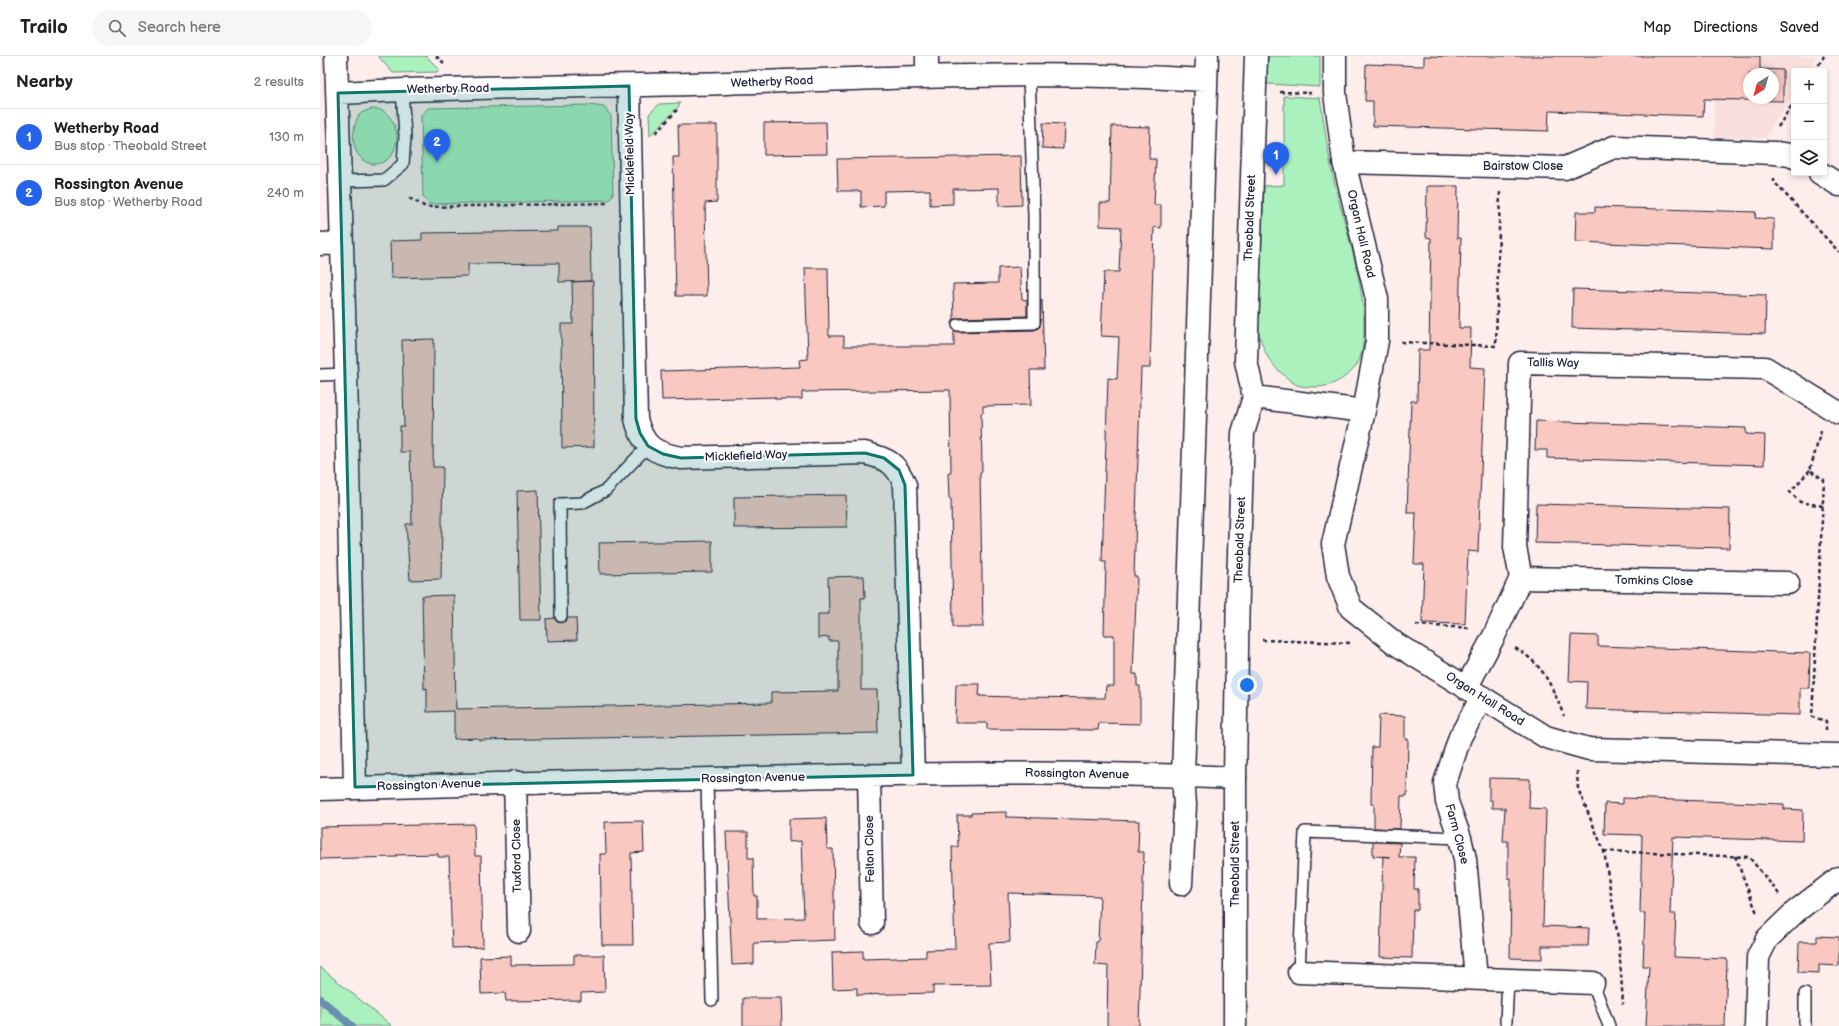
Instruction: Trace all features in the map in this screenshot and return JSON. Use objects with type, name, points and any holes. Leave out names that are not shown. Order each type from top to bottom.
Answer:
[{"type":"street","points":[[927,56],[927,77]]},
{"type":"street","points":[[1180,884],[1186,805],[1183,776],[1207,56]]},
{"type":"street","name":"Theobald Street","points":[[1235,1026],[1234,778],[1237,639],[1243,433],[1254,397],[1246,361],[1247,270],[1256,56]]},
{"type":"street","name":"Organ Hall Road","points":[[1335,56],[1335,93],[1344,162],[1377,299],[1377,340],[1364,411],[1333,544],[1338,576],[1351,608],[1396,644],[1546,737],[1589,749],[1832,754]]},
{"type":"street","points":[[331,66],[338,93],[355,787]]},
{"type":"street","name":"Wetherby Road","points":[[338,93],[402,90],[628,86],[1029,75],[1206,80]]},
{"type":"street","name":"Micklefield Way","points":[[628,86],[636,419],[640,433],[648,446],[662,454],[681,458],[864,453],[884,458],[899,470],[905,485],[913,775]]},
{"type":"street","name":"Bairstow Close","points":[[1344,162],[1565,168],[1614,147],[1791,155]]},
{"type":"street","points":[[1825,176],[1839,185]]},
{"type":"street","points":[[320,244],[342,243]]},
{"type":"street","name":"Tallis Way","points":[[1521,578],[1515,547],[1520,362],[1765,368],[1833,409]]},
{"type":"street","points":[[1254,397],[1364,411]]},
{"type":"street","points":[[1474,692],[1494,636],[1521,578]]},
{"type":"street","name":"Tomkins Close","points":[[1521,578],[1788,583]]},
{"type":"street","name":"Farm Close","points":[[1474,692],[1445,783],[1447,802],[1460,838],[1465,859],[1476,978]]},
{"type":"street","name":"Rossington Avenue","points":[[320,789],[515,782],[869,775],[1183,776],[1234,778]]},
{"type":"street","name":"Felton Close","points":[[869,775],[872,923]]},
{"type":"street","name":"Tuxford Close","points":[[515,782],[519,931]]},
{"type":"street","points":[[1756,1026],[1758,957],[1767,940],[1795,912],[1839,878]]},
{"type":"street","points":[[1299,972],[1593,983]]},
{"type":"lane","points":[[958,325],[1034,323],[1034,215],[1029,75]]},
{"type":"lane","points":[[340,181],[384,180],[403,164],[405,136],[402,90]]},
{"type":"lane","points":[[320,375],[346,374]]},
{"type":"lane","points":[[560,616],[560,504],[582,503],[606,490],[648,446]]},
{"type":"lane","points":[[707,779],[712,1000]]},
{"type":"lane","points":[[1299,972],[1305,832],[1460,838]]},
{"type":"lane","points":[[1506,1022],[1508,979]]},
{"type":"lane","points":[[1593,983],[1609,1026]]},
{"type":"lane","points":[[1805,994],[1805,1026]]},
{"type":"path","points":[[1817,68],[1824,56]]},
{"type":"path","points":[[1255,91],[1335,93]]},
{"type":"path","points":[[651,138],[681,104]]},
{"type":"path","points":[[1377,340],[1496,346],[1500,166]]},
{"type":"path","points":[[409,198],[426,207],[631,203]]},
{"type":"path","points":[[1823,506],[1800,502],[1790,492],[1810,470],[1833,409]]},
{"type":"path","points":[[1810,470],[1824,480],[1812,717],[1826,721],[1832,754]]},
{"type":"path","points":[[1396,644],[1412,625],[1477,628],[1528,655],[1550,681],[1576,746],[1578,789],[1604,851],[1619,944],[1624,1011]]},
{"type":"path","points":[[1237,639],[1356,643]]},
{"type":"path","points":[[1604,851],[1749,857],[1795,912]]},
{"type":"path","points":[[1735,856],[1767,940]]},
{"type":"highlighted area","points":[[629,86],[636,419],[640,433],[648,446],[663,454],[681,458],[865,453],[884,458],[899,470],[905,485],[913,775],[355,787],[338,93]]},
{"type":"shaded area","points":[[1715,56],[1817,56],[1810,68],[1791,68],[1791,97],[1765,138],[1714,137]]},
{"type":"green space","points":[[378,56],[426,56],[440,70],[437,72],[393,73]]},
{"type":"green space","points":[[1268,56],[1320,56],[1320,87],[1267,84]]},
{"type":"green space","points":[[1284,96],[1320,98],[1328,153],[1352,248],[1362,295],[1364,339],[1359,361],[1353,370],[1346,376],[1333,384],[1322,386],[1300,386],[1287,378],[1271,362],[1265,351],[1258,330],[1264,186],[1284,185]]},
{"type":"green space","points":[[680,103],[679,106],[650,136],[649,114],[659,104]]},
{"type":"green space","points":[[589,105],[604,107],[611,116],[613,194],[609,200],[429,204],[423,197],[421,115],[428,108]]},
{"type":"green space","points":[[371,109],[382,110],[390,117],[394,124],[396,133],[394,150],[390,157],[383,162],[374,164],[364,161],[360,157],[355,149],[353,139],[354,127],[361,113]]},
{"type":"green space","points":[[320,967],[392,1026],[320,1026]]},
{"type":"building","points":[[1424,56],[1760,56],[1760,68],[1743,68],[1743,100],[1704,99],[1703,116],[1549,111],[1548,131],[1373,126],[1373,101],[1365,101],[1366,64],[1424,66]]},
{"type":"building","points":[[1779,70],[1783,70],[1783,101],[1779,101]]},
{"type":"building","points":[[826,122],[827,154],[764,155],[764,123]]},
{"type":"building","points":[[1043,123],[1064,124],[1063,149],[1042,148]]},
{"type":"building","points":[[678,125],[717,125],[717,202],[705,203],[707,296],[676,296],[673,157],[679,157]]},
{"type":"building","points":[[1112,126],[1150,127],[1149,159],[1156,159],[1154,205],[1161,205],[1161,228],[1154,227],[1150,368],[1141,368],[1134,576],[1137,576],[1133,674],[1137,674],[1137,686],[1140,686],[1140,724],[1099,723],[1098,730],[987,729],[987,723],[955,723],[956,684],[980,684],[979,696],[1015,697],[1105,698],[1106,686],[1114,686],[1114,635],[1104,635],[1106,562],[1102,562],[1108,378],[1117,379],[1119,337],[1101,336],[1104,272],[1119,272],[1121,227],[1100,226],[1100,203],[1110,203]]},
{"type":"building","points":[[1021,156],[1022,205],[999,206],[999,188],[953,189],[953,204],[930,205],[930,190],[884,191],[884,206],[861,207],[861,191],[838,191],[837,159]]},
{"type":"building","points":[[1427,186],[1458,186],[1457,238],[1461,238],[1459,328],[1471,328],[1470,367],[1485,368],[1478,552],[1468,551],[1465,624],[1422,623],[1424,564],[1414,564],[1416,513],[1407,513],[1411,401],[1417,401],[1418,350],[1429,350],[1431,238],[1426,237]]},
{"type":"building","points":[[1595,207],[1756,212],[1755,218],[1774,219],[1774,249],[1575,242],[1576,212],[1595,212]]},
{"type":"building","points":[[558,227],[590,227],[591,281],[559,282],[559,263],[468,264],[468,276],[391,278],[390,241],[422,240],[422,233],[558,231]]},
{"type":"building","points":[[1020,267],[1022,299],[1027,300],[1027,316],[958,318],[954,320],[953,284],[998,283],[998,268]]},
{"type":"building","points":[[805,268],[828,268],[829,336],[844,336],[844,346],[954,346],[954,330],[958,332],[1035,330],[1040,326],[1042,300],[1044,370],[1030,370],[1031,405],[983,406],[983,413],[981,413],[982,472],[980,473],[983,627],[953,627],[951,499],[949,499],[948,473],[951,473],[950,390],[802,392],[802,399],[775,399],[775,397],[662,400],[661,371],[800,367],[799,360],[808,359]]},
{"type":"building","points":[[593,281],[594,447],[562,448],[561,324],[573,324],[572,282]]},
{"type":"building","points":[[1573,289],[1766,295],[1765,334],[1572,328]]},
{"type":"building","points":[[434,339],[433,467],[443,467],[441,579],[410,580],[406,524],[412,524],[410,452],[400,452],[400,426],[404,426],[402,340]]},
{"type":"building","points":[[1536,421],[1746,428],[1746,434],[1765,435],[1764,465],[1547,458],[1547,450],[1535,450]]},
{"type":"building","points":[[538,490],[541,620],[520,620],[517,491]]},
{"type":"building","points":[[846,495],[847,527],[734,528],[734,497]]},
{"type":"building","points":[[1536,504],[1730,509],[1729,548],[1535,543]]},
{"type":"building","points":[[712,541],[712,572],[600,574],[599,543]]},
{"type":"building","points":[[864,576],[865,598],[861,598],[861,690],[877,690],[878,733],[479,740],[478,738],[454,739],[454,711],[427,712],[427,688],[424,689],[422,596],[454,595],[456,709],[771,703],[771,692],[838,691],[838,641],[829,641],[829,637],[818,638],[818,614],[829,614],[828,577]]},
{"type":"building","points":[[555,618],[557,622],[561,623],[567,618],[576,618],[577,640],[547,641],[546,619]]},
{"type":"building","points":[[1571,635],[1598,636],[1598,646],[1810,653],[1809,688],[1800,688],[1800,715],[1586,709],[1587,682],[1569,681]]},
{"type":"building","points":[[1379,715],[1405,716],[1405,739],[1408,739],[1407,796],[1401,796],[1400,829],[1374,828],[1374,804],[1371,804],[1372,747],[1378,747]]},
{"type":"building","points":[[1489,778],[1530,779],[1529,808],[1546,809],[1543,926],[1589,928],[1588,946],[1542,946],[1542,959],[1510,958],[1511,878],[1508,878],[1508,841],[1503,841],[1505,808],[1492,808],[1492,800],[1489,800]]},
{"type":"building","points":[[1623,798],[1784,804],[1784,809],[1803,810],[1802,841],[1673,837],[1670,914],[1676,914],[1674,957],[1727,959],[1725,1026],[1646,1026],[1649,966],[1643,966],[1645,913],[1640,913],[1642,835],[1604,834],[1605,803],[1623,804]]},
{"type":"building","points":[[1006,812],[1006,817],[1139,821],[1138,852],[1144,852],[1139,1026],[1107,1026],[1108,966],[1095,965],[1096,942],[1098,942],[1100,896],[1008,893],[1010,942],[989,943],[991,985],[933,986],[933,993],[857,995],[857,988],[833,989],[832,952],[863,951],[863,959],[926,957],[926,950],[955,949],[952,847],[958,847],[957,815]]},
{"type":"building","points":[[826,818],[827,849],[833,849],[835,940],[754,943],[754,964],[732,965],[726,832],[748,832],[748,858],[753,858],[754,896],[757,896],[757,919],[804,918],[801,841],[789,842],[789,819]]},
{"type":"building","points":[[643,821],[644,852],[631,853],[633,945],[602,945],[600,854],[606,854],[605,822]]},
{"type":"building","points":[[474,824],[475,856],[481,856],[483,947],[452,948],[449,857],[438,857],[438,854],[396,855],[396,857],[320,859],[320,827]]},
{"type":"building","points":[[1373,842],[1400,843],[1399,857],[1415,857],[1414,889],[1418,889],[1418,910],[1413,910],[1412,958],[1380,957],[1383,857],[1373,856]]},
{"type":"building","points":[[1817,936],[1839,937],[1839,966],[1819,965],[1819,973],[1798,972],[1799,942],[1817,942]]},
{"type":"building","points":[[574,955],[604,955],[605,992],[581,993],[581,1000],[506,1001],[505,993],[481,994],[480,957],[511,956],[511,965],[574,964]]},
{"type":"building","points":[[743,998],[781,998],[782,1026],[743,1026]]},
{"type":"waterway","points":[[320,999],[352,1026]]},
{"type":"place","name":"Rossington Avenue","points":[[437,162]]},
{"type":"place","name":"Wetherby Road","points":[[1276,175]]}]
